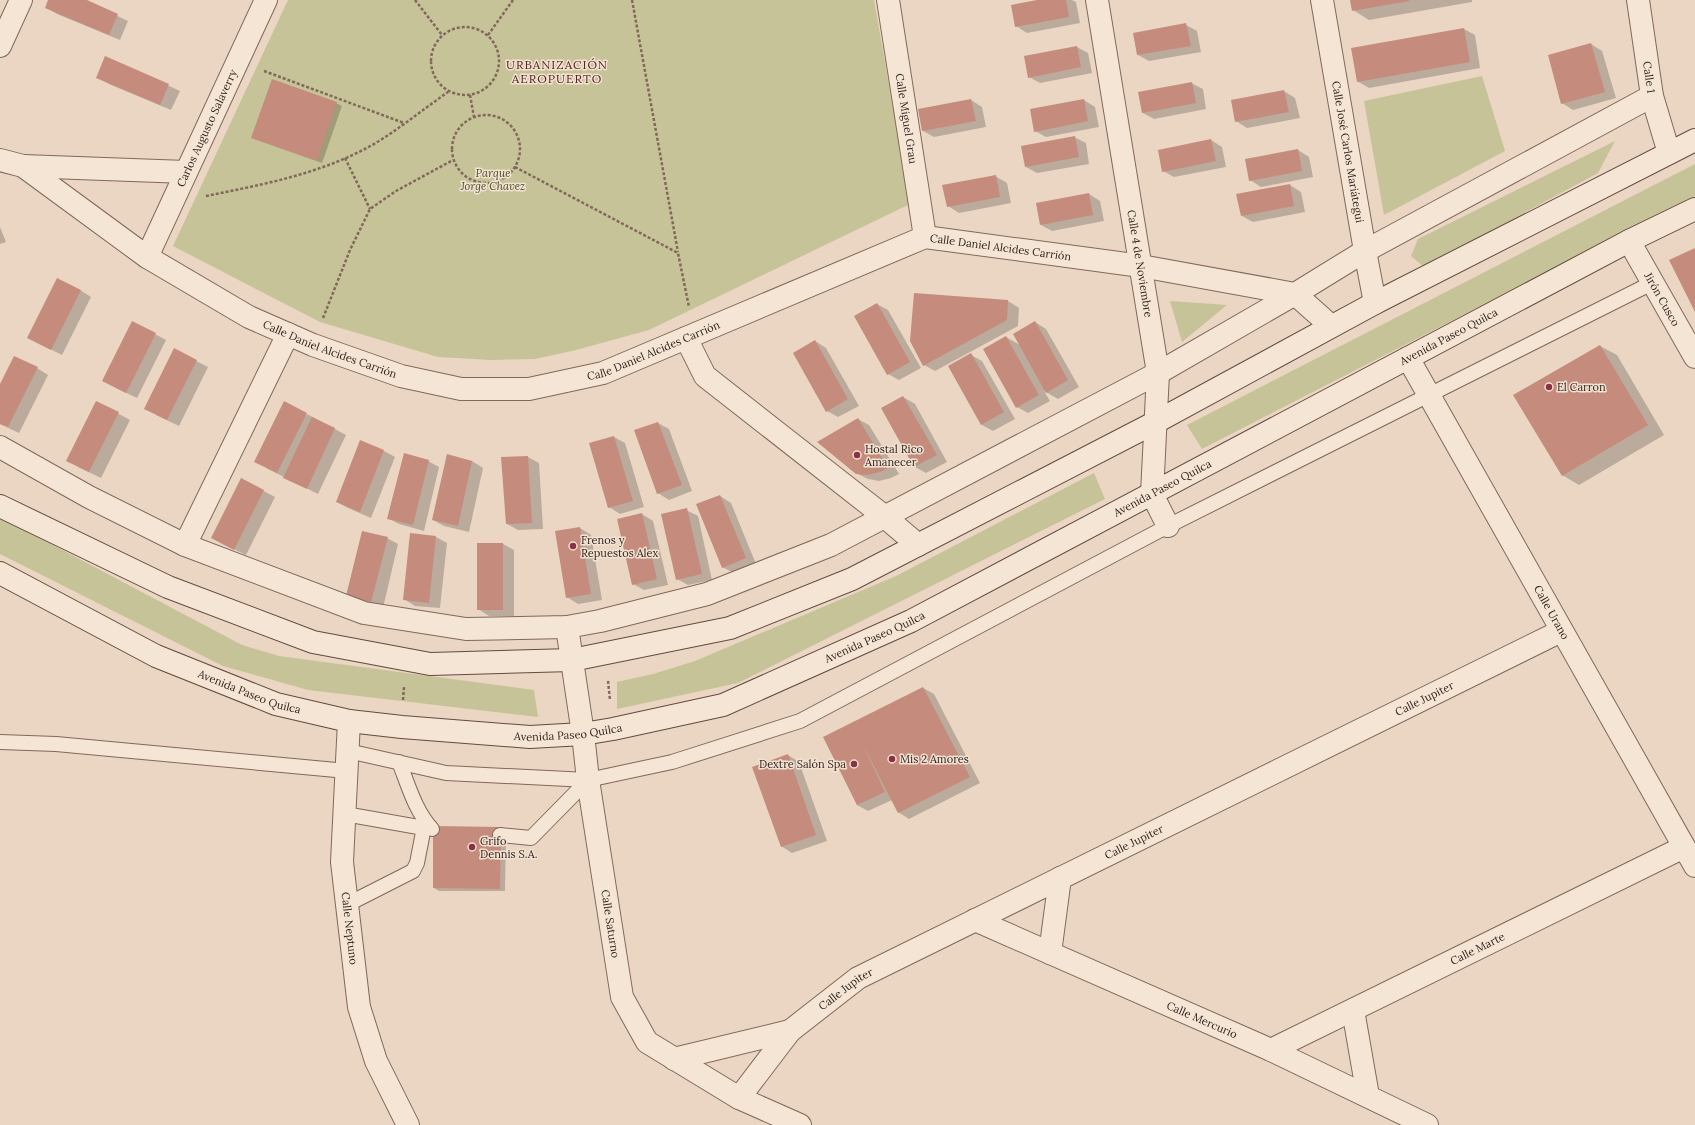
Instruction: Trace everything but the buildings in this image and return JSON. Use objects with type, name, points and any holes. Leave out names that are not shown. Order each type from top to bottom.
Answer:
[{"type":"street","points":[[0,46],[21,0]]},
{"type":"street","name":"Carlos Augusto Salaverry","points":[[147,257],[266,0]]},
{"type":"street","name":"Calle Miguel Grau","points":[[888,0],[925,237]]},
{"type":"street","name":"Calle 4 de Noviembre","points":[[1097,0],[1158,373],[1154,424],[1152,494],[1168,526]]},
{"type":"street","name":"Calle José Carlos Mariátegui","points":[[1322,0],[1375,303]]},
{"type":"street","name":"Calle 1","points":[[1638,0],[1652,96],[1669,153]]},
{"type":"street","points":[[0,447],[89,497],[185,545],[364,614],[466,629],[567,627],[600,621],[707,594],[831,545],[1158,373],[1365,252],[1652,96]]},
{"type":"street","points":[[0,506],[168,587],[313,642],[430,664],[572,660],[730,628],[852,579],[1154,424],[1375,303],[1695,140]]},
{"type":"street","name":"Calle Daniel Alcides Carrión","points":[[0,160],[23,166],[147,257],[249,317],[313,345],[401,376],[461,389],[529,389],[603,373],[925,237],[1141,266],[1295,294]]},
{"type":"street","points":[[23,166],[186,172]]},
{"type":"street","name":"Avenida Paseo Quilca","points":[[0,574],[156,656],[276,704],[350,721],[402,727],[530,737],[583,734],[723,705],[911,621],[1629,241],[1695,209]]},
{"type":"street","name":"Jirón Cusco","points":[[1629,241],[1695,357]]},
{"type":"street","points":[[1295,294],[1331,326]]},
{"type":"street","points":[[185,545],[288,334]]},
{"type":"street","points":[[686,338],[705,376],[885,517],[918,545]]},
{"type":"street","name":"Calle Urano","points":[[1408,358],[1695,866]]},
{"type":"street","name":"Calle Saturno","points":[[567,627],[583,734],[588,780],[622,997],[647,1042],[739,1098],[800,1125]]},
{"type":"street","name":"Calle Jupiter","points":[[739,1098],[790,1031],[858,978],[1561,631]]},
{"type":"street","name":"Calle Neptuno","points":[[350,721],[342,862],[359,1006],[376,1061],[408,1125]]},
{"type":"street","name":"Calle Marte","points":[[1271,1050],[1684,847]]},
{"type":"street","points":[[1050,953],[1060,878]]},
{"type":"street","name":"Calle Mercurio","points":[[975,920],[1271,1050],[1426,1125]]},
{"type":"street","points":[[1353,1010],[1368,1096]]},
{"type":"street","points":[[674,1059],[790,1031]]},
{"type":"lane","points":[[0,742],[348,761],[399,762],[446,773],[588,780],[672,762],[800,721],[1168,526],[1652,283]]},
{"type":"lane","points":[[348,904],[413,871],[417,863],[428,827],[414,801],[399,762]]},
{"type":"lane","points":[[500,835],[531,838],[588,780]]},
{"type":"lane","points":[[345,814],[428,827]]},
{"type":"path","points":[[415,0],[442,35]]},
{"type":"path","points":[[488,35],[513,0]]},
{"type":"path","points":[[632,0],[689,308],[686,338]]},
{"type":"path","points":[[459,27],[470,27],[488,35],[495,44],[499,54],[499,65],[496,76],[490,85],[481,92],[470,95],[459,95],[448,92],[440,84],[433,76],[430,65],[431,54],[435,44],[442,35],[459,27]]},
{"type":"path","points":[[238,61],[404,123]]},
{"type":"path","points":[[174,199],[201,197],[262,185],[304,174],[345,158],[378,141],[448,92]]},
{"type":"path","points":[[470,95],[474,117]]},
{"type":"path","points":[[485,115],[495,116],[505,121],[513,128],[518,137],[520,147],[519,157],[515,167],[508,176],[498,182],[487,184],[476,182],[466,177],[458,169],[453,160],[451,149],[453,139],[465,122],[474,117],[485,115]]},
{"type":"path","points":[[345,158],[370,209]]},
{"type":"path","points":[[313,345],[350,250],[370,209],[396,191],[453,160]]},
{"type":"path","points":[[515,167],[678,252]]},
{"type":"path","points":[[402,727],[406,659]]},
{"type":"green space","name":"Parque Jorge Chavez","points":[[288,0],[874,0],[910,204],[649,330],[576,350],[535,359],[491,360],[438,357],[320,322],[173,246]]},
{"type":"green space","points":[[1482,76],[1505,151],[1384,215],[1364,101]]},
{"type":"green space","points":[[1615,141],[1598,173],[1424,267],[1411,256],[1418,239]]},
{"type":"green space","points":[[1695,164],[1695,196],[1202,449],[1187,425]]},
{"type":"green space","points":[[1170,301],[1227,305],[1182,342]]},
{"type":"green space","points":[[1094,473],[1105,499],[738,683],[617,709],[617,682],[653,674],[695,661],[896,576]]},
{"type":"green space","points":[[0,517],[242,645],[279,656],[534,690],[538,717],[308,690],[223,666],[0,554]]},
{"type":"place","name":"El Carron","points":[[1549,387]]},
{"type":"place","name":"Hostal Rico Amanecer","points":[[857,455]]},
{"type":"place","name":"Frenos y Repuestos Alex","points":[[573,546]]},
{"type":"place","name":"Mis 2 Amores","points":[[892,759]]},
{"type":"place","name":"Dextre Salón Spa","points":[[854,764]]},
{"type":"place","name":"Grifo Dennis S.A.","points":[[472,847]]},
{"type":"district","name":"URBANIZACIÓN AEROPUERTO","points":[[557,71]]}]
